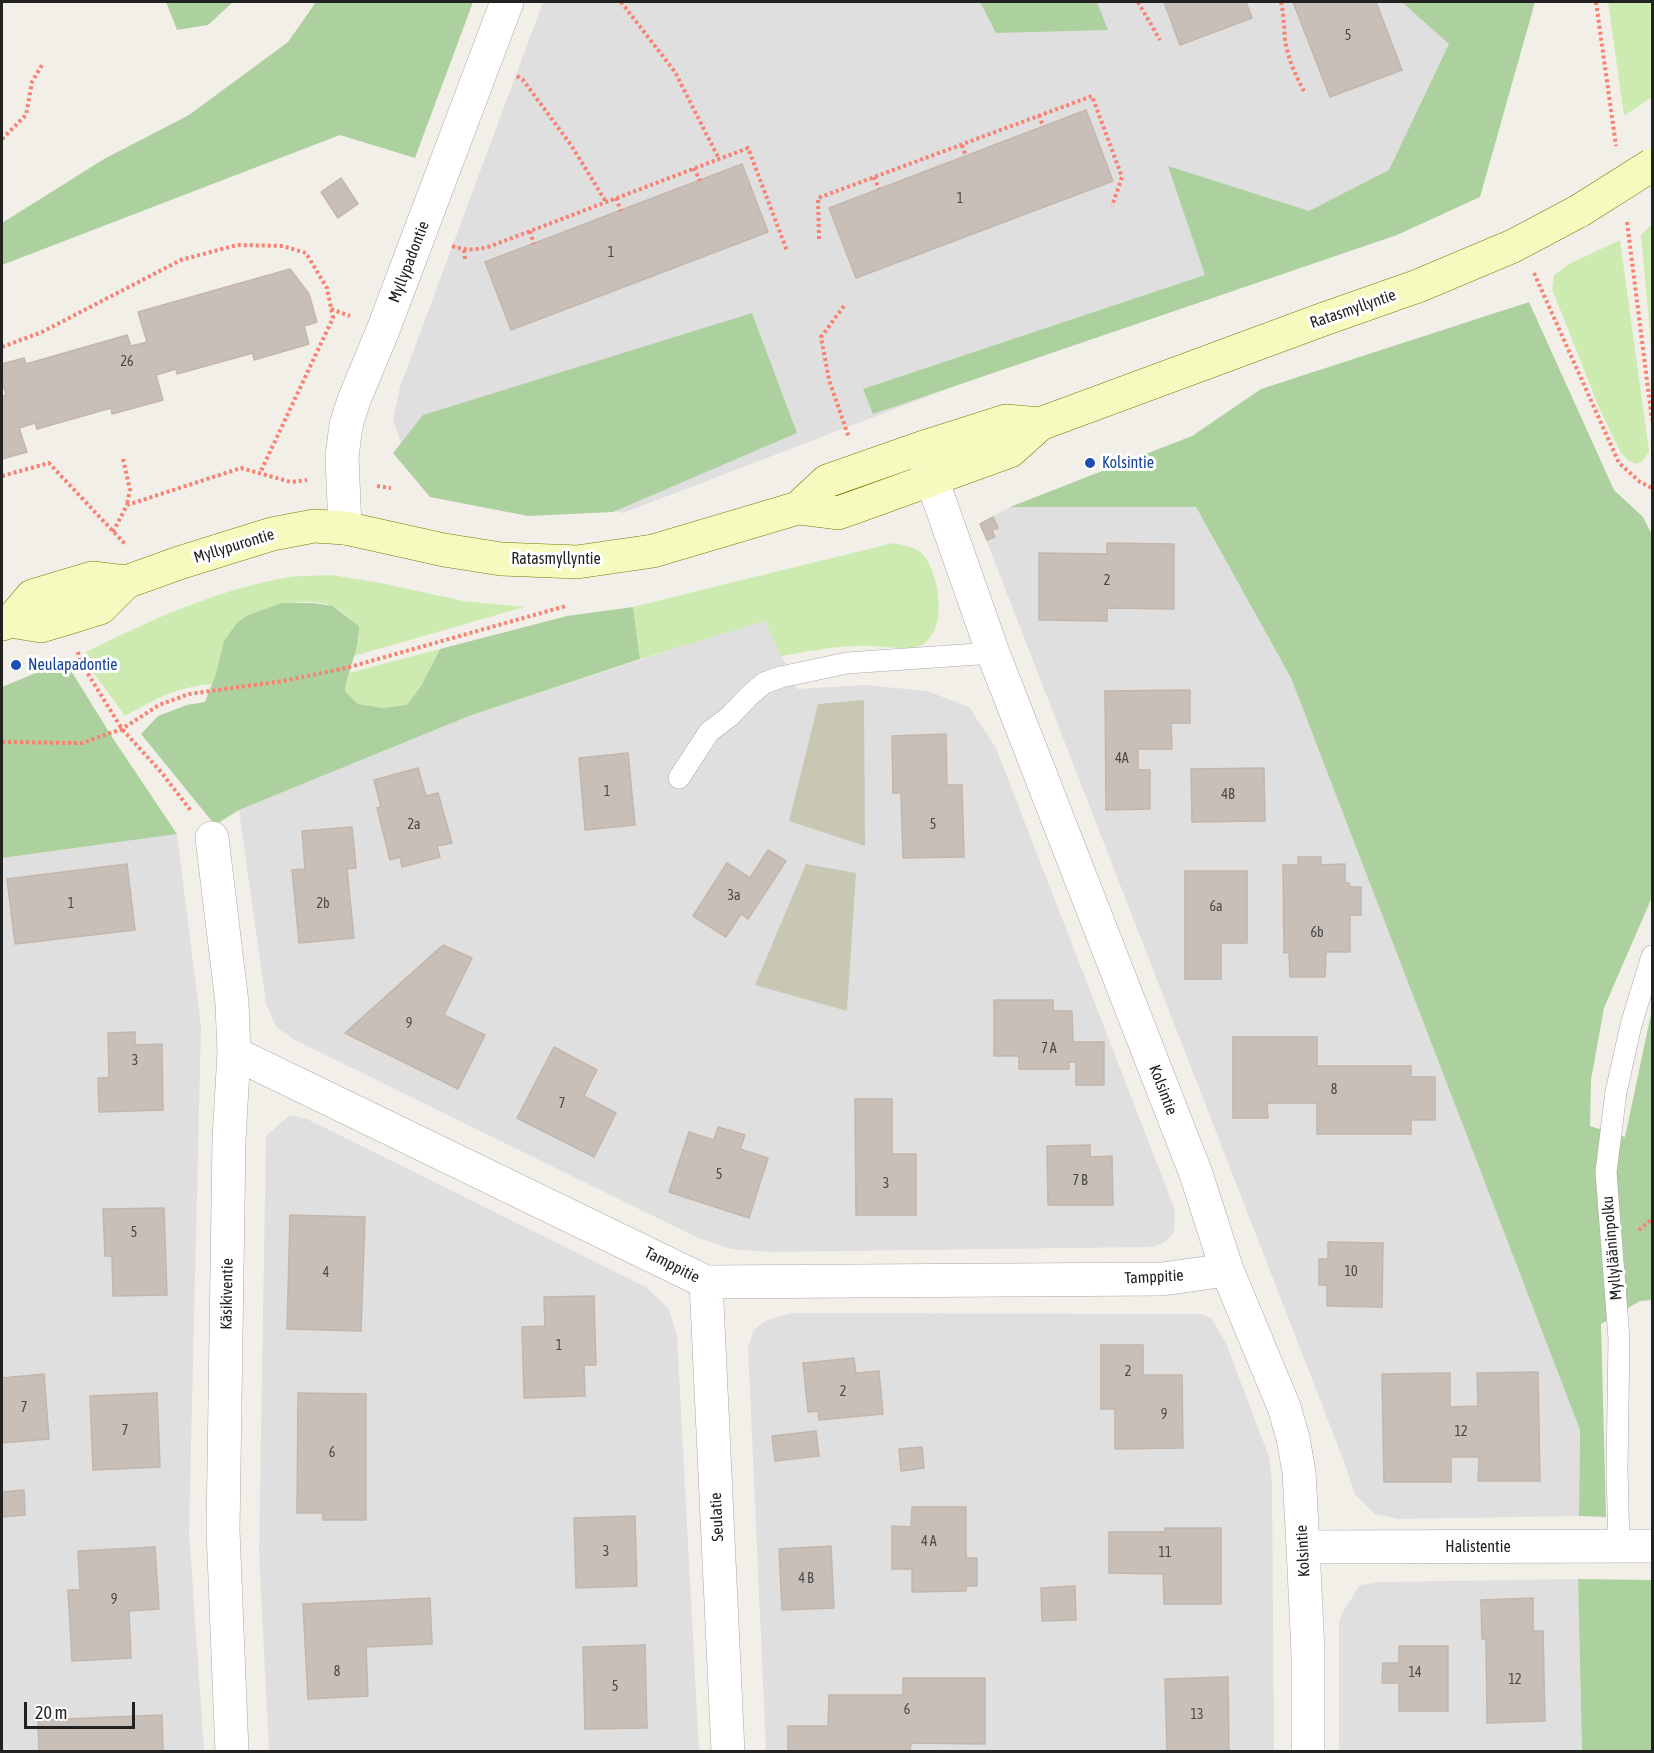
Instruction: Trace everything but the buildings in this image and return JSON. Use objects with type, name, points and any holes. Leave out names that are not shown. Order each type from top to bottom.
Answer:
[{"type":"main road","name":"Ratasmyllyntie","points":[[345,528],[444,550],[501,559],[577,562],[653,551],[798,508],[838,513],[1010,451],[1040,424],[1418,286],[1513,246],[1579,211],[1653,165]]},
{"type":"main road","name":"Ratasmyllyntie","points":[[798,508],[827,481],[921,448],[1005,421],[1040,424]]},
{"type":"main road","name":"Myllypurontie","points":[[6,623],[41,626],[100,608],[126,582],[272,534],[314,526],[345,528]]},
{"type":"street","name":"Myllypadontie","points":[[345,528],[342,457],[348,416],[383,330],[507,2]]},
{"type":"street","name":"Kolsintie","points":[[921,448],[993,653],[1196,1174],[1227,1270],[1284,1407],[1299,1472],[1308,1653],[1308,1752]]},
{"type":"street","name":"Käsikiventie","points":[[212,838],[232,1003],[234,1053],[229,1140],[223,1530],[232,1752]]},
{"type":"street","name":"Tamppitie","points":[[234,1053],[706,1282],[1162,1279],[1227,1270]]},
{"type":"street","name":"Seulatie","points":[[706,1282],[728,1752]]},
{"type":"street","name":"Halistentie","points":[[1303,1548],[1653,1546]]},
{"type":"lane","points":[[679,778],[709,732],[730,716],[764,683],[847,663],[993,653]]},
{"type":"lane","name":"Myllylääninpolku","points":[[1619,1546],[1617,1469],[1619,1339],[1606,1172],[1618,1081],[1631,1025],[1653,956]]},
{"type":"path","points":[[621,2],[675,72],[719,159]]},
{"type":"path","points":[[1138,2],[1160,40]]},
{"type":"path","points":[[1281,2],[1286,42],[1294,73],[1304,91]]},
{"type":"path","points":[[2,139],[26,115],[32,82],[42,65]]},
{"type":"path","points":[[510,70],[523,80],[549,114],[606,202]]},
{"type":"path","points":[[819,239],[818,198],[1092,96],[1122,177],[1112,206]]},
{"type":"path","points":[[1039,115],[1043,126]]},
{"type":"path","points":[[962,145],[966,156]]},
{"type":"path","points":[[452,246],[464,250],[480,249],[748,148],[787,251]]},
{"type":"path","points":[[694,168],[699,181]]},
{"type":"path","points":[[874,177],[879,189]]},
{"type":"path","points":[[616,198],[621,211]]},
{"type":"path","points":[[530,231],[534,244]]},
{"type":"path","points":[[2,347],[42,332],[181,260],[237,245],[284,246],[306,253],[327,288],[333,318],[260,473]]},
{"type":"path","points":[[464,250],[465,260]]},
{"type":"path","points":[[1533,270],[1619,463],[1640,482],[1653,488]]},
{"type":"path","points":[[844,306],[821,337],[829,380],[849,439]]},
{"type":"path","points":[[331,309],[360,319]]},
{"type":"path","points":[[113,532],[127,505],[130,490],[123,459]]},
{"type":"path","points":[[2,476],[50,463],[124,544]]},
{"type":"path","points":[[127,505],[241,468],[291,482]]},
{"type":"path","points":[[2,742],[82,743],[122,729],[159,705],[189,694],[283,681],[346,668],[566,606]]},
{"type":"path","points":[[77,650],[80,661],[122,729],[161,772],[212,838]]},
{"type":"shaded area","points":[[543,2],[1445,2],[1475,187],[623,513],[431,464],[401,443],[393,420],[400,387]]},
{"type":"shaded area","points":[[1010,507],[1196,507],[1291,678],[1580,1430],[1579,1516],[1399,1519],[1375,1514],[1355,1495],[1345,1464],[980,524]]},
{"type":"shaded area","points":[[765,621],[797,689],[865,685],[927,691],[969,707],[996,748],[1175,1210],[1174,1232],[1165,1242],[1146,1247],[769,1252],[731,1249],[696,1237],[293,1039],[276,1027],[266,1004],[239,810],[469,716]]},
{"type":"shaded area","points":[[864,700],[865,846],[789,821],[818,704]]},
{"type":"shaded area","points":[[177,834],[201,1026],[189,1531],[204,1751],[2,1751],[2,858]]},
{"type":"shaded area","points":[[806,864],[856,873],[847,1011],[755,985]]},
{"type":"shaded area","points":[[290,1115],[307,1119],[646,1287],[669,1309],[677,1336],[699,1751],[269,1751],[259,1552],[266,1136]]},
{"type":"shaded area","points":[[792,1313],[1201,1314],[1211,1318],[1226,1343],[1269,1457],[1272,1480],[1274,1751],[766,1751],[748,1347],[754,1330],[767,1320]]},
{"type":"shaded area","points":[[1578,1579],[1582,1751],[1339,1752],[1339,1623],[1341,1615],[1360,1585],[1381,1582]]},
{"type":"green space","points":[[166,2],[233,2],[208,25],[177,30]]},
{"type":"green space","points":[[316,2],[473,2],[415,158],[340,135],[2,265],[2,223],[104,159],[189,115],[288,42]]},
{"type":"green space","points":[[980,2],[1097,2],[1108,30],[996,33]]},
{"type":"green space","points":[[1402,2],[1535,2],[1480,197],[1397,235],[873,414],[863,389],[1205,275],[1168,166],[1309,211],[1389,170],[1449,44]]},
{"type":"green space","points":[[1608,2],[1652,2],[1652,97],[1624,116]]},
{"type":"green space","points":[[1652,224],[1652,354],[1641,235]]},
{"type":"green space","points":[[1620,240],[1649,451],[1643,461],[1637,464],[1629,461],[1621,453],[1600,410],[1552,289],[1554,275],[1569,264]]},
{"type":"green space","points":[[1529,302],[1614,490],[1643,517],[1652,535],[1652,897],[1604,1008],[1591,1080],[1590,1126],[1625,1137],[1652,1009],[1652,1300],[1640,1301],[1601,1324],[1606,1517],[1579,1516],[1580,1430],[1291,678],[1196,507],[1010,507],[1192,436],[1261,389]]},
{"type":"green space","points":[[752,313],[797,433],[613,512],[528,516],[430,497],[393,453],[423,415]]},
{"type":"green space","points":[[893,543],[916,549],[921,553],[929,563],[935,579],[939,608],[938,619],[931,637],[924,643],[908,648],[845,647],[781,656],[765,621],[640,659],[633,607]]},
{"type":"green space","points":[[331,575],[381,583],[463,601],[524,607],[354,656],[359,638],[359,626],[336,607],[322,603],[300,602],[268,608],[248,615],[212,684],[188,688],[167,695],[125,716],[85,661],[86,652],[185,607],[263,582],[290,577]]},
{"type":"green space","points":[[282,603],[314,603],[333,606],[359,626],[358,642],[345,691],[358,704],[383,708],[407,705],[421,686],[440,649],[567,616],[633,607],[640,659],[469,716],[239,810],[215,825],[141,734],[158,716],[187,705],[205,702],[216,674],[224,641],[237,623],[248,615]]},
{"type":"green space","points":[[440,649],[421,686],[407,706],[383,708],[358,704],[345,691],[349,673]]},
{"type":"green space","points":[[65,661],[114,740],[177,834],[2,858],[2,687]]},
{"type":"green space","points":[[1578,1579],[1652,1580],[1652,1751],[1582,1751]]},
{"type":"place","name":"Kolsintie","points":[[1090,463]]},
{"type":"place","name":"Neulapadontie","points":[[16,665]]}]
